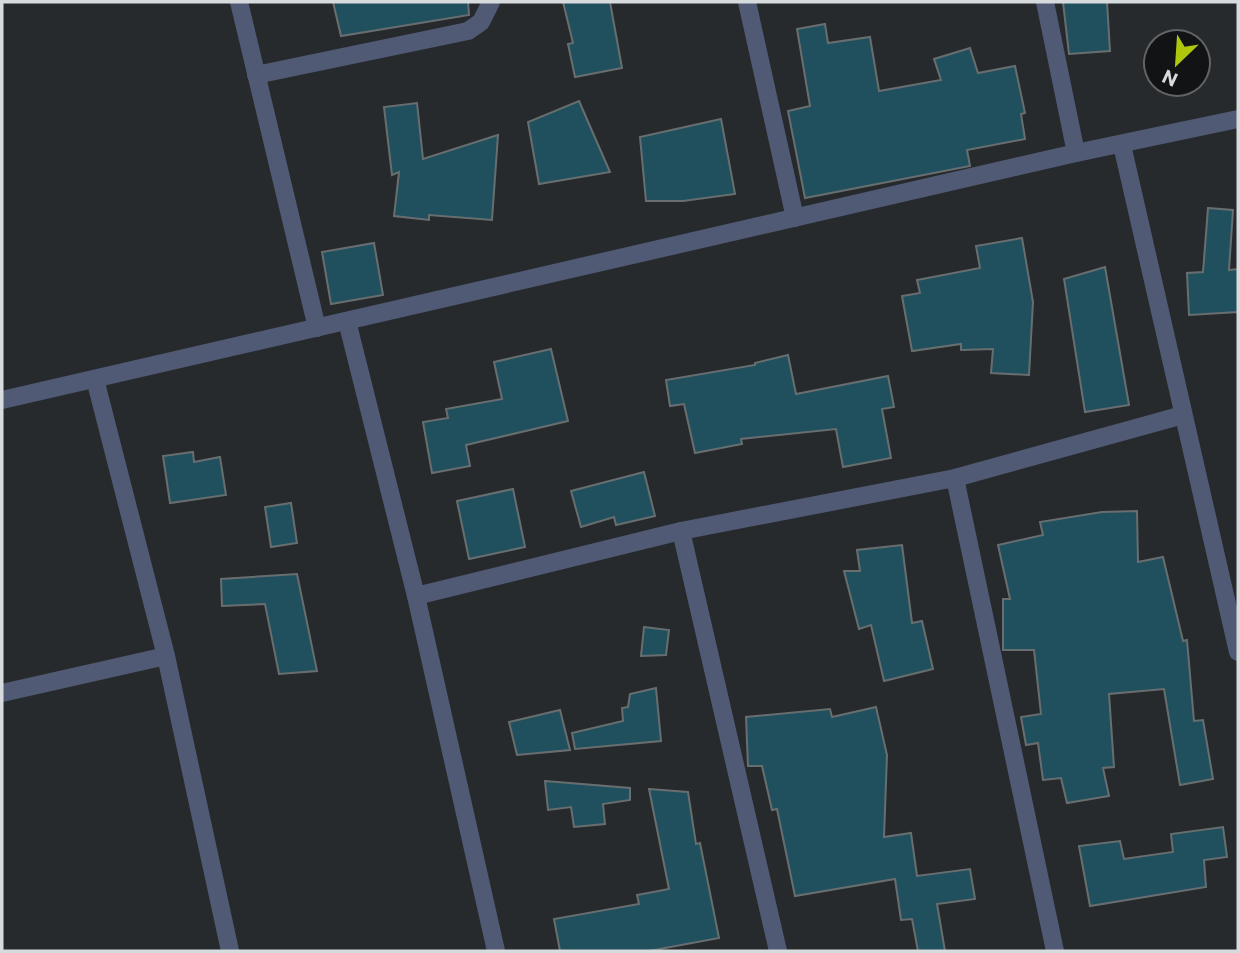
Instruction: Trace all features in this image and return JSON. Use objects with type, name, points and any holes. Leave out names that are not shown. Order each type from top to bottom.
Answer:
[{"type":"street","points":[[239,2],[317,328]]},
{"type":"street","points":[[256,75],[467,31],[481,22],[491,2]]},
{"type":"street","points":[[747,2],[795,218]]},
{"type":"street","points":[[1045,2],[1076,153]]},
{"type":"street","points":[[2,400],[1076,153],[1238,119]]},
{"type":"street","points":[[1122,145],[1238,652]]},
{"type":"street","points":[[347,321],[416,596],[496,951]]},
{"type":"street","points":[[95,379],[166,656],[230,951]]},
{"type":"street","points":[[416,596],[681,531],[955,478],[1183,415]]},
{"type":"street","points":[[955,478],[1055,951]]},
{"type":"street","points":[[681,531],[778,951]]},
{"type":"street","points":[[2,693],[166,656]]},
{"type":"building","points":[[333,2],[468,2],[469,15],[341,36]]},
{"type":"building","points":[[563,2],[610,2],[622,68],[575,77],[568,44],[573,43]]},
{"type":"building","points":[[1063,2],[1107,2],[1110,51],[1069,54]]},
{"type":"building","points":[[825,24],[828,43],[870,37],[879,91],[941,80],[934,59],[970,48],[978,73],[1015,66],[1025,113],[1021,114],[1025,139],[967,150],[970,166],[805,198],[788,111],[810,106],[797,29]]},
{"type":"building","points":[[579,101],[610,172],[539,184],[528,122]]},
{"type":"building","points":[[417,103],[423,159],[498,135],[492,220],[429,215],[429,220],[394,216],[399,172],[392,175],[384,107]]},
{"type":"building","points":[[721,119],[735,194],[683,201],[646,201],[640,137]]},
{"type":"building","points":[[1208,208],[1233,210],[1229,270],[1238,269],[1238,312],[1189,315],[1187,273],[1203,272]]},
{"type":"building","points":[[1022,238],[1033,302],[1029,375],[991,373],[993,349],[961,350],[961,344],[912,351],[902,296],[920,293],[917,280],[980,268],[976,246]]},
{"type":"building","points":[[374,243],[383,295],[331,304],[322,252]]},
{"type":"building","points":[[1105,267],[1129,405],[1085,412],[1064,279]]},
{"type":"building","points":[[551,349],[568,421],[466,445],[470,466],[432,473],[423,422],[448,418],[446,409],[502,399],[494,362]]},
{"type":"building","points":[[788,355],[796,394],[888,376],[894,407],[882,409],[891,458],[843,467],[836,429],[741,439],[742,444],[695,453],[684,404],[670,406],[666,380],[755,365]]},
{"type":"building","points":[[193,452],[194,462],[220,457],[226,495],[170,503],[163,456]]},
{"type":"building","points":[[644,472],[655,516],[616,525],[614,517],[581,527],[571,491]]},
{"type":"building","points":[[513,489],[525,547],[469,559],[457,501]]},
{"type":"building","points":[[291,503],[297,543],[271,547],[265,507]]},
{"type":"building","points":[[1137,511],[1138,562],[1163,557],[1183,641],[1187,640],[1194,721],[1203,720],[1213,779],[1180,785],[1164,689],[1109,694],[1114,767],[1103,768],[1109,796],[1067,803],[1061,778],[1043,780],[1038,743],[1026,745],[1021,717],[1041,714],[1034,650],[1003,650],[1003,599],[1010,599],[998,545],[1043,535],[1040,522],[1102,512]]},
{"type":"building","points":[[902,545],[912,623],[922,621],[933,669],[884,681],[871,625],[859,629],[844,571],[860,571],[857,550]]},
{"type":"building","points":[[297,574],[317,671],[279,674],[265,604],[222,606],[221,579]]},
{"type":"building","points":[[644,627],[669,630],[666,655],[641,656]]},
{"type":"building","points":[[656,688],[661,741],[575,749],[572,733],[623,721],[622,708],[628,707],[630,694]]},
{"type":"building","points":[[876,707],[887,755],[884,837],[911,833],[917,876],[970,869],[975,899],[937,904],[945,951],[918,951],[912,919],[901,920],[895,879],[795,896],[777,809],[772,810],[762,766],[748,766],[746,717],[830,709],[832,717]]},
{"type":"building","points":[[560,710],[570,750],[517,755],[509,722]]},
{"type":"building","points":[[545,781],[630,788],[630,800],[603,804],[605,824],[574,827],[571,807],[548,810]]},
{"type":"building","points":[[649,789],[688,792],[696,844],[700,843],[719,938],[649,951],[560,951],[554,919],[639,904],[637,895],[669,889]]},
{"type":"building","points":[[1223,827],[1227,857],[1204,860],[1206,887],[1090,906],[1079,846],[1120,841],[1124,859],[1173,852],[1171,834]]}]
